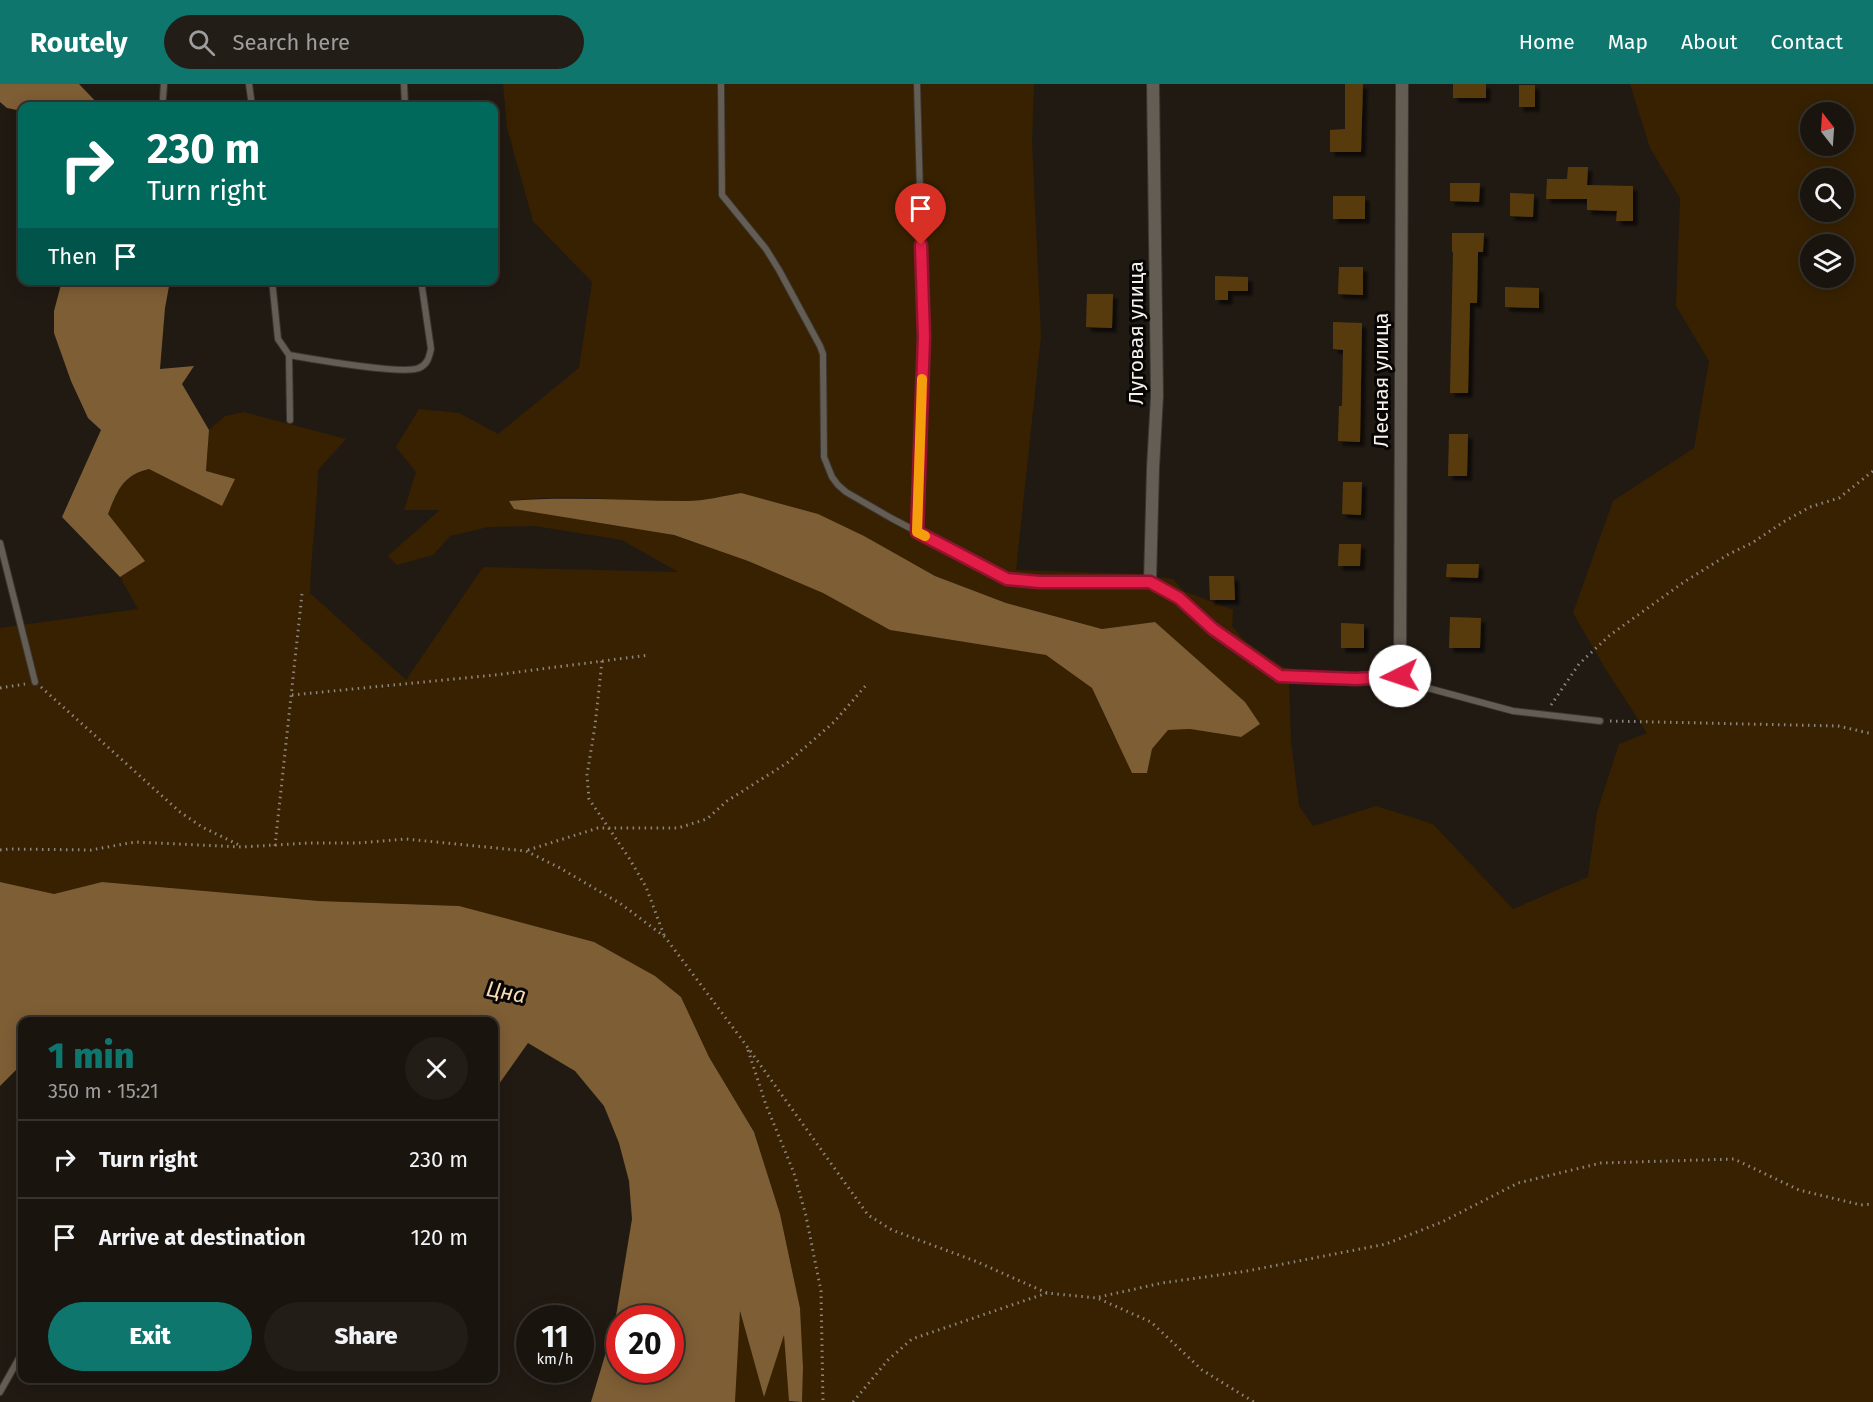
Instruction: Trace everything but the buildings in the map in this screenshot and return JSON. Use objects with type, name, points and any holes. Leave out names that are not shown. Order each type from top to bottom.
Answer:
[{"type":"street","name":"Луговая улица","points":[[1150,582],[1157,396],[1153,84]]},
{"type":"street","name":"Лесная улица","points":[[1400,676],[1402,84]]},
{"type":"lane","points":[[163,98],[164,84]]},
{"type":"lane","points":[[249,84],[251,102]]},
{"type":"lane","points":[[404,84],[405,102]]},
{"type":"lane","points":[[721,84],[722,195],[766,249],[820,345],[823,354],[824,457],[832,477],[846,492],[1007,579],[1039,582],[1150,582],[1179,598],[1213,629],[1280,676],[1356,679],[1400,676],[1424,687],[1513,711],[1600,720]]},
{"type":"lane","points":[[917,84],[924,337],[917,532]]},
{"type":"lane","points":[[273,285],[278,339],[289,355],[290,420]]},
{"type":"lane","points":[[289,355],[363,366],[412,370],[425,365],[429,359],[430,349],[422,285]]},
{"type":"lane","points":[[0,543],[35,682]]},
{"type":"lane","points":[[0,1392],[18,1360]]},
{"type":"path","points":[[1545,714],[1579,664],[1610,634],[1684,582],[1729,554],[1752,543],[1785,520],[1810,507],[1839,498],[1873,471]]},
{"type":"path","points":[[275,846],[302,594]]},
{"type":"path","points":[[292,694],[495,675],[649,655]]},
{"type":"path","points":[[602,661],[595,726],[586,775],[589,799],[646,887],[664,937]]},
{"type":"path","points":[[0,688],[35,682],[180,812],[202,827],[242,847]]},
{"type":"path","points":[[526,851],[598,828],[678,828],[707,819],[727,801],[787,763],[834,722],[868,683]]},
{"type":"path","points":[[1600,720],[1838,726],[1873,734]]},
{"type":"path","points":[[0,850],[91,850],[135,842],[242,847],[406,839],[526,851],[621,904],[664,937],[746,1045],[868,1215],[892,1230],[975,1261],[1047,1293],[1097,1298],[1151,1322],[1202,1370],[1254,1402]]},
{"type":"path","points":[[746,1045],[766,1105],[794,1173],[806,1216],[821,1291],[823,1402]]},
{"type":"path","points":[[1097,1298],[1162,1282],[1246,1271],[1386,1244],[1442,1222],[1518,1183],[1601,1163],[1734,1159],[1799,1190],[1861,1205],[1873,1204]]},
{"type":"path","points":[[853,1402],[888,1360],[912,1339],[1047,1293]]},
{"type":"shaded area","points":[[503,84],[1034,84],[1032,143],[1041,336],[1016,570],[1137,574],[1173,579],[1184,591],[1233,610],[1232,626],[1244,640],[1283,667],[1302,671],[1289,684],[1291,743],[1299,806],[1313,826],[1376,806],[1433,824],[1513,909],[1588,877],[1597,812],[1619,744],[1647,733],[1573,613],[1613,501],[1694,448],[1709,361],[1676,306],[1680,198],[1650,148],[1630,84],[1873,84],[1873,1402],[802,1402],[800,1308],[780,1214],[754,1132],[709,1057],[681,997],[459,906],[319,901],[102,882],[54,894],[0,882],[0,628],[138,609],[120,577],[144,561],[108,514],[115,498],[127,480],[149,469],[222,506],[234,479],[206,471],[209,430],[225,416],[244,412],[346,439],[318,470],[310,593],[406,680],[483,567],[678,572],[622,540],[535,526],[488,527],[450,536],[433,555],[397,565],[388,556],[440,510],[404,510],[416,472],[396,447],[419,409],[459,413],[498,434],[579,368],[592,282],[533,221],[507,128]],"holes":[[[733,494],[912,563],[935,576],[1006,603],[1102,629],[1155,622],[1188,652],[1241,737],[1190,729],[1168,730],[1152,749],[1147,773],[1114,736],[1092,688],[1046,655],[890,630],[823,593],[748,561],[673,535],[515,509],[510,501],[554,497],[687,501]]]},
{"type":"shaded area","points":[[739,1309],[764,1396],[784,1333],[790,1402],[735,1402]]},
{"type":"water","points":[[0,84],[79,84],[96,102],[18,102],[18,110],[7,108],[0,102]]},
{"type":"water","points":[[61,285],[169,285],[160,369],[194,366],[182,384],[209,430],[206,471],[235,479],[222,506],[149,469],[127,480],[118,491],[108,514],[145,561],[120,577],[62,517],[101,430],[88,418],[71,381],[54,333],[54,311]]},
{"type":"water","points":[[741,493],[818,514],[864,536],[935,576],[1006,603],[1102,629],[1155,622],[1245,702],[1260,724],[1241,737],[1190,729],[1168,730],[1152,749],[1147,773],[1132,773],[1092,688],[1046,655],[890,630],[823,593],[748,561],[674,535],[514,509],[509,501],[576,499],[693,501]]},
{"type":"water","name":"Цна","points":[[0,882],[54,894],[102,882],[319,901],[459,906],[594,942],[655,976],[681,997],[709,1057],[754,1132],[780,1214],[800,1308],[802,1402],[789,1401],[784,1335],[764,1397],[740,1311],[735,1402],[591,1402],[606,1352],[606,1383],[684,1383],[684,1305],[618,1305],[632,1219],[629,1181],[619,1143],[604,1106],[575,1071],[528,1043],[498,1085],[498,1017],[18,1017],[18,1068],[0,1086]]},
{"type":"slow traffic","points":[[922,379],[917,532],[925,536]]},
{"type":"route","points":[[921,245],[924,337],[917,532],[1007,579],[1039,582],[1150,582],[1179,598],[1213,629],[1280,676],[1356,679],[1400,676]]}]
